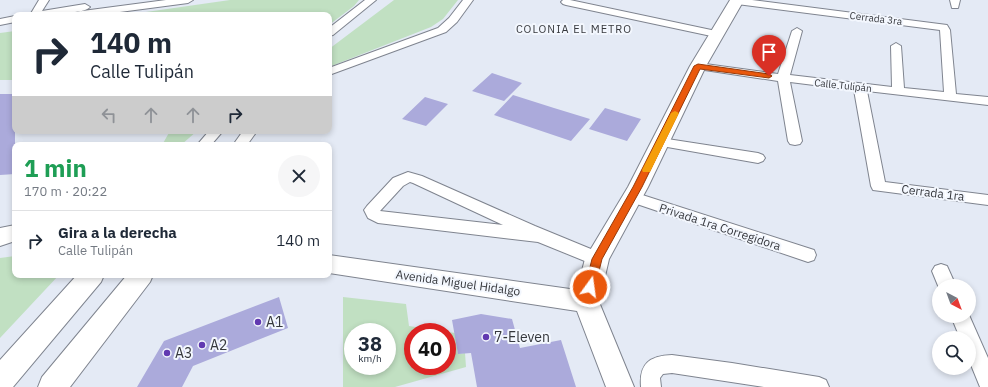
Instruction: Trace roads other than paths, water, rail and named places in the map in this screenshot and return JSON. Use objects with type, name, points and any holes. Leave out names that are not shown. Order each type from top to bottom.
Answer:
[{"type":"street","points":[[38,12],[44,0]]},
{"type":"street","points":[[57,12],[142,0]]},
{"type":"street","points":[[98,12],[188,0]]},
{"type":"street","points":[[332,31],[370,0]]},
{"type":"street","points":[[332,71],[442,30],[453,20],[468,0]]},
{"type":"street","points":[[620,387],[586,302],[597,259],[633,197],[698,66],[737,0]]},
{"type":"street","name":"Cerrada 3ra","points":[[737,0],[943,27],[945,30],[950,97]]},
{"type":"street","points":[[566,2],[716,34]]},
{"type":"street","points":[[0,22],[12,20]]},
{"type":"street","points":[[795,141],[783,78],[797,31]]},
{"type":"street","points":[[896,46],[898,91]]},
{"type":"street","name":"Calle Tulipán","points":[[698,66],[783,78],[988,101]]},
{"type":"street","name":"Cerrada 1ra","points":[[860,86],[878,186],[988,200]]},
{"type":"street","points":[[207,142],[213,134]]},
{"type":"street","points":[[661,142],[758,158]]},
{"type":"street","points":[[542,236],[378,217],[372,210],[398,182],[408,177],[417,179],[542,236],[566,247],[597,259]]},
{"type":"street","name":"Privada 1ra Corregidora","points":[[633,197],[808,255]]},
{"type":"street","points":[[0,238],[12,234]]},
{"type":"street","name":"Avenida Miguel Hidalgo","points":[[332,264],[586,302]]},
{"type":"street","points":[[0,381],[89,278]]},
{"type":"street","points":[[52,387],[139,278]]},
{"type":"street","points":[[963,323],[988,381]]},
{"type":"street","points":[[651,387],[650,375],[658,365],[672,364],[732,372],[819,387]]},
{"type":"place","name":"A1","points":[[258,322]]},
{"type":"place","name":"7-Eleven","points":[[486,337]]},
{"type":"place","name":"A2","points":[[202,345]]},
{"type":"place","name":"A3","points":[[167,353]]},
{"type":"district","name":"COLONIA EL METRO","points":[[574,29]]}]
